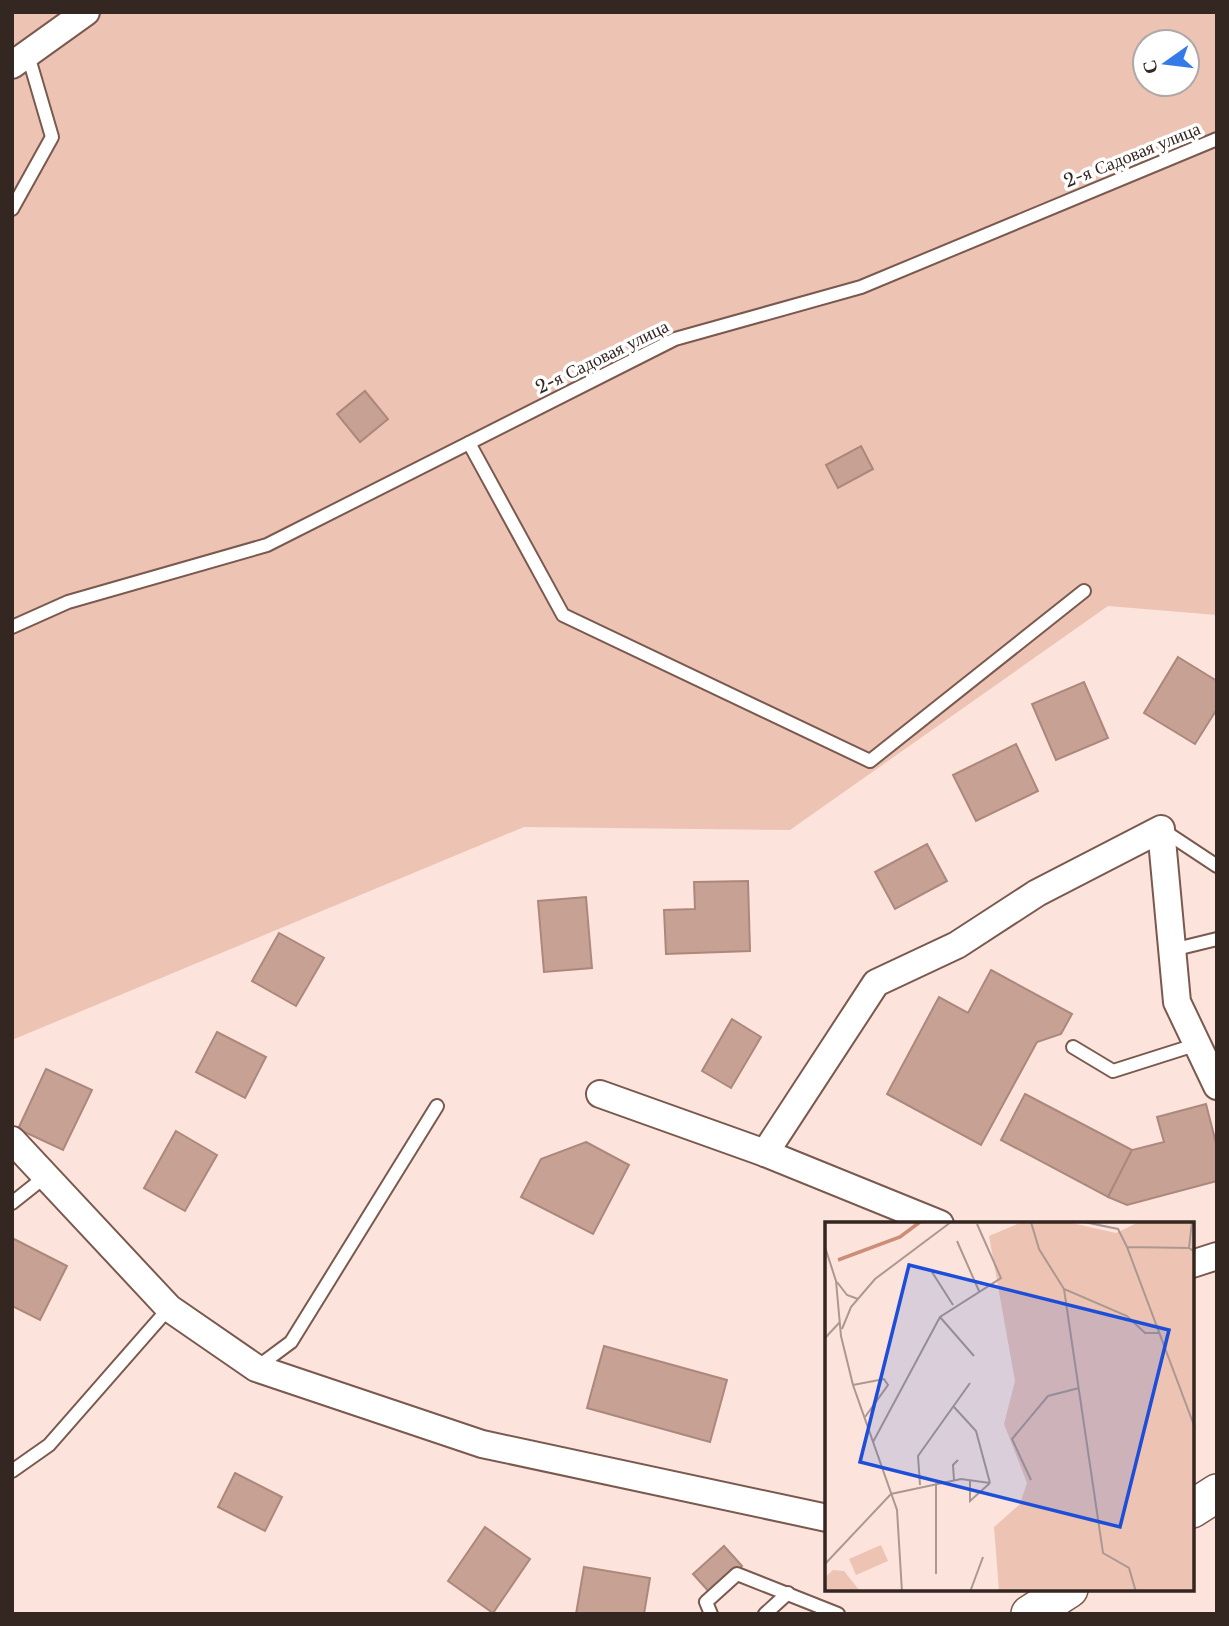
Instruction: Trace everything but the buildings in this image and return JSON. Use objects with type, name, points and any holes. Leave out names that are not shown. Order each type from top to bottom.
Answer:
[{"type":"main road","points":[[1194,1508],[1217,1493]]},
{"type":"main road","points":[[1030,1614],[1066,1591]]},
{"type":"street","points":[[20,60],[86,12]]},
{"type":"street","points":[[765,1153],[876,983],[957,945],[1037,893],[1161,828],[1177,1002],[1217,1086]]},
{"type":"street","points":[[600,1094],[765,1153],[938,1222]]},
{"type":"street","points":[[12,1140],[169,1308],[256,1368],[482,1444],[825,1518]]},
{"type":"street","points":[[1194,1263],[1217,1256]]},
{"type":"lane","points":[[12,209],[52,137],[20,60]]},
{"type":"lane","name":"2-я Садовая улица","points":[[12,627],[68,602],[267,545],[675,339],[860,287],[1217,139]]},
{"type":"lane","points":[[469,443],[563,615],[870,761],[1084,590]]},
{"type":"lane","points":[[1161,828],[1217,866]]},
{"type":"lane","points":[[1172,950],[1217,939]]},
{"type":"lane","points":[[1073,1047],[1113,1071],[1198,1044]]},
{"type":"lane","points":[[256,1368],[290,1342],[438,1106]]},
{"type":"lane","points":[[12,1203],[46,1176]]},
{"type":"lane","points":[[12,1471],[49,1445],[169,1308]]},
{"type":"lane","points":[[711,1614],[706,1602],[737,1574],[838,1614]]},
{"type":"lane","points":[[765,1614],[788,1593]]},
{"type":"shaded area","points":[[12,12],[1217,12],[1217,615],[1108,606],[790,830],[524,827],[12,1040]]}]
